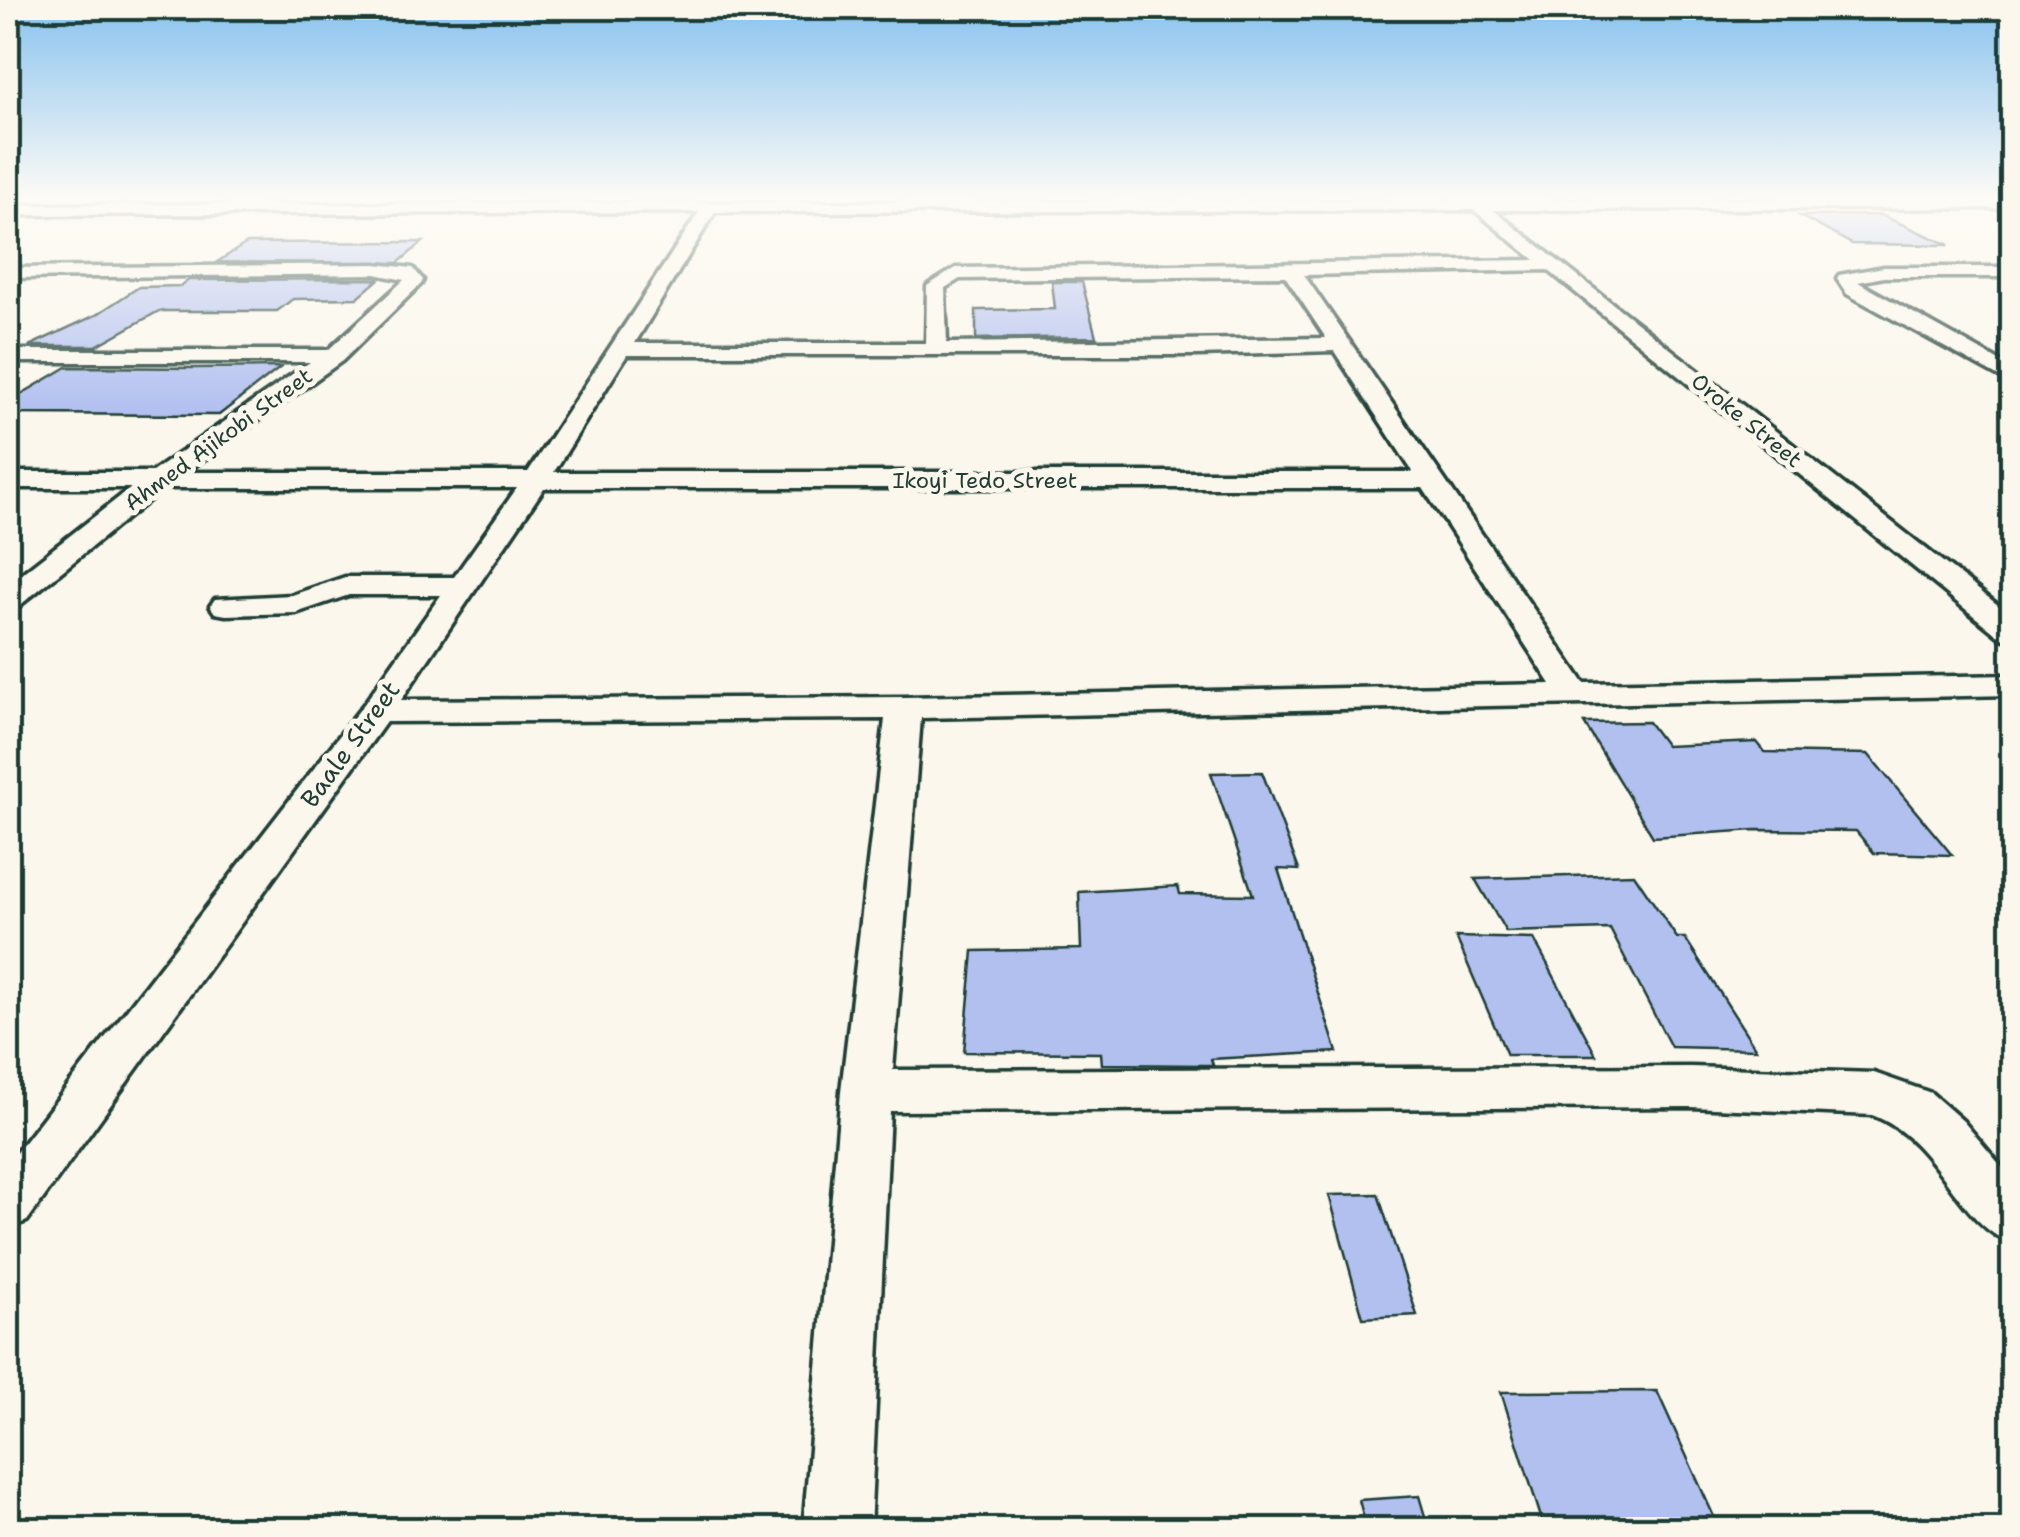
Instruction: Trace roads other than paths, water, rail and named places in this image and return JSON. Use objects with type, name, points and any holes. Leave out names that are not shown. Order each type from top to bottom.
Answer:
[{"type":"street","name":"Baale Street","points":[[8,1204],[376,711],[537,480],[623,349],[670,269]]},
{"type":"street","points":[[937,349],[936,286],[956,274],[1358,269]]},
{"type":"street","name":"Oroke Street","points":[[1558,269],[2012,632]]},
{"type":"street","points":[[1291,270],[1575,694]]},
{"type":"street","name":"Ahmed Ajikobi Street","points":[[8,272],[406,272],[414,280],[334,356],[158,480],[8,599]]},
{"type":"street","points":[[2012,272],[1884,272],[1846,279],[1854,290],[2012,378]]},
{"type":"street","points":[[623,349],[1198,350],[1340,344]]},
{"type":"street","points":[[8,356],[334,356]]},
{"type":"street","name":"Ikoyi Tedo Street","points":[[8,480],[1433,480]]},
{"type":"street","points":[[226,606],[296,604],[344,586],[462,586]]},
{"type":"street","points":[[376,711],[904,708],[2012,685]]},
{"type":"street","points":[[836,1530],[866,1091],[904,708]]},
{"type":"street","points":[[866,1091],[1691,1087],[1874,1094],[1913,1108],[1945,1137],[2012,1218]]}]
